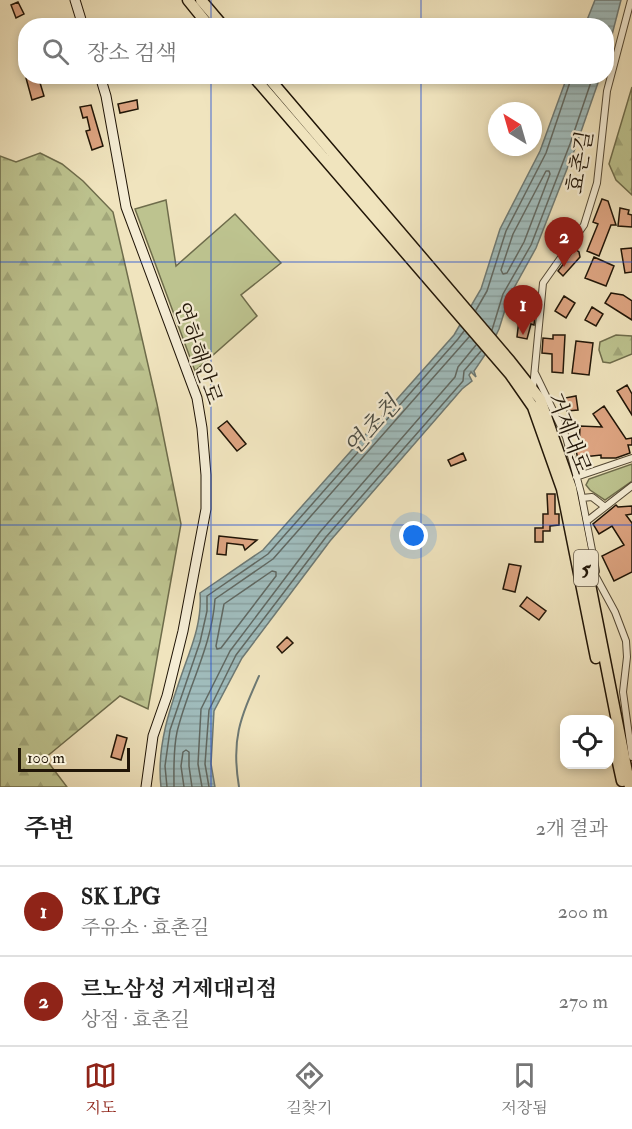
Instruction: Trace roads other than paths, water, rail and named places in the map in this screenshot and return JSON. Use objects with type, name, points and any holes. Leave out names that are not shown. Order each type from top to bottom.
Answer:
[{"type":"main road","points":[[188,0],[203,18]]},
{"type":"main road","points":[[201,0],[216,18]]},
{"type":"main road","name":"거제대로","points":[[260,84],[460,309]]},
{"type":"main road","name":"거제대로","points":[[274,84],[460,309],[540,399],[571,488],[630,787]]},
{"type":"main road","name":"거제대로","points":[[507,364],[533,407],[561,489],[607,715]]},
{"type":"main road","points":[[614,748],[623,787]]},
{"type":"street","points":[[75,0],[81,18]]},
{"type":"street","name":"효촌길","points":[[614,64],[631,0]]},
{"type":"street","name":"연하해안로","points":[[102,84],[126,207],[197,398],[206,475],[206,509],[193,584],[167,696],[153,736],[146,787]]},
{"type":"street","name":"효촌길","points":[[533,390],[543,283],[584,225],[597,183],[609,84]]},
{"type":"street","points":[[534,373],[566,437],[582,498],[596,575]]},
{"type":"street","points":[[576,477],[632,458]]},
{"type":"street","points":[[587,521],[632,486]]},
{"type":"street","points":[[582,498],[592,497],[605,507]]},
{"type":"street","points":[[583,554],[615,612],[626,641],[627,657],[623,692],[632,757]]},
{"type":"water","points":[[595,0],[621,0],[614,27],[614,18],[588,18]]},
{"type":"water","points":[[564,84],[598,84],[536,248],[509,297],[491,346],[474,371],[476,377],[471,372],[469,375],[472,381],[462,389],[330,541],[242,658],[214,711],[211,764],[215,787],[161,787],[163,740],[170,710],[197,629],[200,593],[263,550],[454,335],[481,289],[500,229],[537,156],[542,156],[542,146]]},
{"type":"waterway","points":[[239,787],[236,755],[239,730],[259,676]]},
{"type":"place","name":"르노삼성 거제대리점","points":[[564,267]]},
{"type":"place","name":"SK LPG","points":[[523,335]]},
{"type":"water label","name":"연초천","points":[[372,426]]}]
